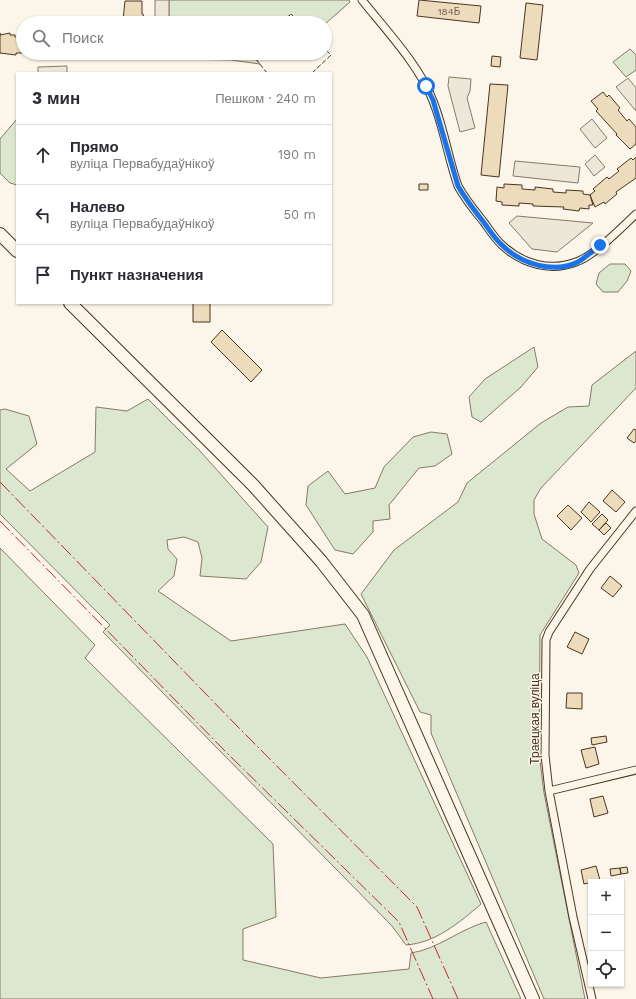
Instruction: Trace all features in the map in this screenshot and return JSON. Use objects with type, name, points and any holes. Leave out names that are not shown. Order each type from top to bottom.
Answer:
[{"type":"main road","points":[[0,234],[16,250]]},
{"type":"main road","points":[[71,304],[253,485],[321,561],[363,615],[533,999]]},
{"type":"street","points":[[362,0],[418,72],[433,100],[458,186],[465,199],[502,245],[519,258],[533,264],[547,267],[562,266],[576,262],[587,256],[636,214]]},
{"type":"street","name":"Траецкая вуліца","points":[[592,999],[573,917],[549,791],[545,755],[548,636],[590,569],[636,511]]},
{"type":"street","points":[[549,791],[636,770]]},
{"type":"green space","points":[[169,0],[349,0],[350,2],[332,18],[332,16],[293,16],[291,14],[289,16],[169,16]]},
{"type":"green space","points":[[630,49],[636,55],[636,70],[626,77],[613,62]]},
{"type":"green space","points":[[231,60],[257,60],[260,64]]},
{"type":"green space","points":[[16,120],[16,185],[10,183],[0,173],[0,139]]},
{"type":"green space","points":[[610,264],[625,264],[631,271],[627,281],[618,292],[603,292],[596,284],[599,273]]},
{"type":"green space","points":[[534,347],[538,367],[521,387],[481,422],[472,417],[469,397],[485,379]]},
{"type":"green space","points":[[636,351],[636,388],[541,488],[534,500],[534,514],[542,539],[576,565],[579,573],[540,635],[539,753],[544,793],[585,999],[544,999],[431,733],[431,715],[420,712],[361,594],[394,550],[458,502],[467,483],[541,423],[568,407],[589,406],[592,385]]},
{"type":"green space","points":[[148,399],[200,451],[268,527],[261,562],[246,579],[200,576],[202,558],[198,542],[184,537],[167,540],[168,549],[177,559],[174,576],[158,591],[231,641],[345,624],[367,657],[481,904],[455,925],[437,936],[406,945],[392,926],[103,632],[110,625],[0,514],[0,410],[5,409],[29,416],[37,444],[6,469],[30,491],[95,452],[96,407],[127,411]]},
{"type":"green space","points":[[431,432],[447,434],[452,454],[435,466],[419,468],[389,505],[390,519],[373,521],[373,532],[353,554],[335,550],[306,505],[308,486],[328,471],[345,494],[375,488],[384,467],[413,437]]},
{"type":"green space","points":[[0,548],[95,645],[85,658],[273,844],[276,917],[243,929],[243,960],[321,978],[409,969],[411,953],[421,951],[467,929],[486,922],[521,999],[0,999]]},
{"type":"shaded area","points":[[155,0],[169,0],[169,16],[155,16]]},
{"type":"shaded area","points":[[67,66],[67,72],[38,72],[38,67]]},
{"type":"shaded area","points":[[449,77],[471,79],[470,91],[467,98],[475,128],[460,132],[448,86]]},
{"type":"shaded area","points":[[628,78],[636,88],[636,111],[616,87]]},
{"type":"shaded area","points":[[592,119],[607,138],[595,148],[580,129]]},
{"type":"shaded area","points":[[595,155],[605,167],[594,176],[585,164]]},
{"type":"shaded area","points":[[515,161],[580,167],[578,183],[513,176]]},
{"type":"shaded area","points":[[517,216],[593,223],[557,252],[532,249],[509,223]]},
{"type":"building","points":[[419,0],[481,6],[479,23],[417,16]]},
{"type":"building","points":[[125,1],[142,1],[142,14],[143,16],[123,16]]},
{"type":"building","points":[[526,3],[543,5],[537,60],[520,58]]},
{"type":"building","points":[[10,33],[10,35],[15,35],[16,55],[0,53],[0,35]]},
{"type":"building","points":[[492,56],[501,57],[500,67],[491,66]]},
{"type":"building","points":[[490,84],[508,85],[499,177],[481,175]]},
{"type":"building","points":[[603,92],[607,97],[609,95],[620,108],[618,110],[627,121],[629,119],[636,127],[636,144],[630,149],[596,111],[598,109],[591,101]]},
{"type":"building","points":[[636,157],[636,178],[616,192],[617,194],[605,204],[604,202],[595,207],[590,195],[595,191],[593,189],[607,177],[609,179],[619,171],[617,169],[631,158],[633,160]]},
{"type":"building","points":[[419,184],[428,184],[428,190],[419,190]]},
{"type":"building","points":[[504,184],[522,185],[522,189],[535,190],[535,187],[553,189],[553,192],[566,193],[566,190],[583,191],[583,194],[590,195],[593,205],[589,205],[589,209],[580,208],[579,211],[563,209],[564,207],[533,206],[533,204],[519,203],[519,206],[502,205],[502,202],[496,201],[497,187],[504,188]]},
{"type":"building","points":[[193,304],[210,304],[210,322],[193,322]]},
{"type":"building","points":[[222,330],[262,370],[251,382],[211,342]]},
{"type":"building","points":[[634,429],[636,430],[636,441],[634,443],[627,438]]},
{"type":"building","points":[[612,490],[625,502],[616,512],[603,501]]},
{"type":"building","points":[[589,502],[600,512],[591,522],[581,512]]},
{"type":"building","points":[[568,505],[582,518],[571,530],[557,516]]},
{"type":"building","points":[[602,514],[608,520],[599,530],[592,524]]},
{"type":"building","points":[[606,523],[611,528],[604,535],[599,530]]},
{"type":"building","points":[[610,576],[622,586],[613,597],[601,588]]},
{"type":"building","points":[[575,632],[589,639],[582,654],[567,647]]},
{"type":"building","points":[[567,693],[582,693],[582,709],[566,708]]},
{"type":"building","points":[[606,736],[607,742],[592,745],[591,738]]},
{"type":"building","points":[[595,747],[599,764],[586,768],[581,750]]},
{"type":"building","points":[[603,796],[608,813],[594,817],[590,799]]},
{"type":"building","points":[[596,866],[600,879],[588,879],[588,883],[584,884],[581,870]]},
{"type":"building","points":[[627,867],[628,873],[621,874],[620,868]]},
{"type":"building","points":[[620,868],[621,874],[611,876],[610,869]]},
{"type":"fence","points":[[289,16],[291,14],[293,16]]},
{"type":"fence","points":[[257,60],[266,72]]},
{"type":"fence","points":[[313,72],[326,60]]},
{"type":"power","points":[[0,482],[238,727],[417,907],[458,999]]},
{"type":"power","points":[[0,521],[227,753],[399,922],[433,999]]},
{"type":"route","points":[[426,86],[433,100],[458,186],[465,199],[502,245],[519,258],[533,264],[547,267],[562,266],[576,262],[587,256],[600,245]]}]
